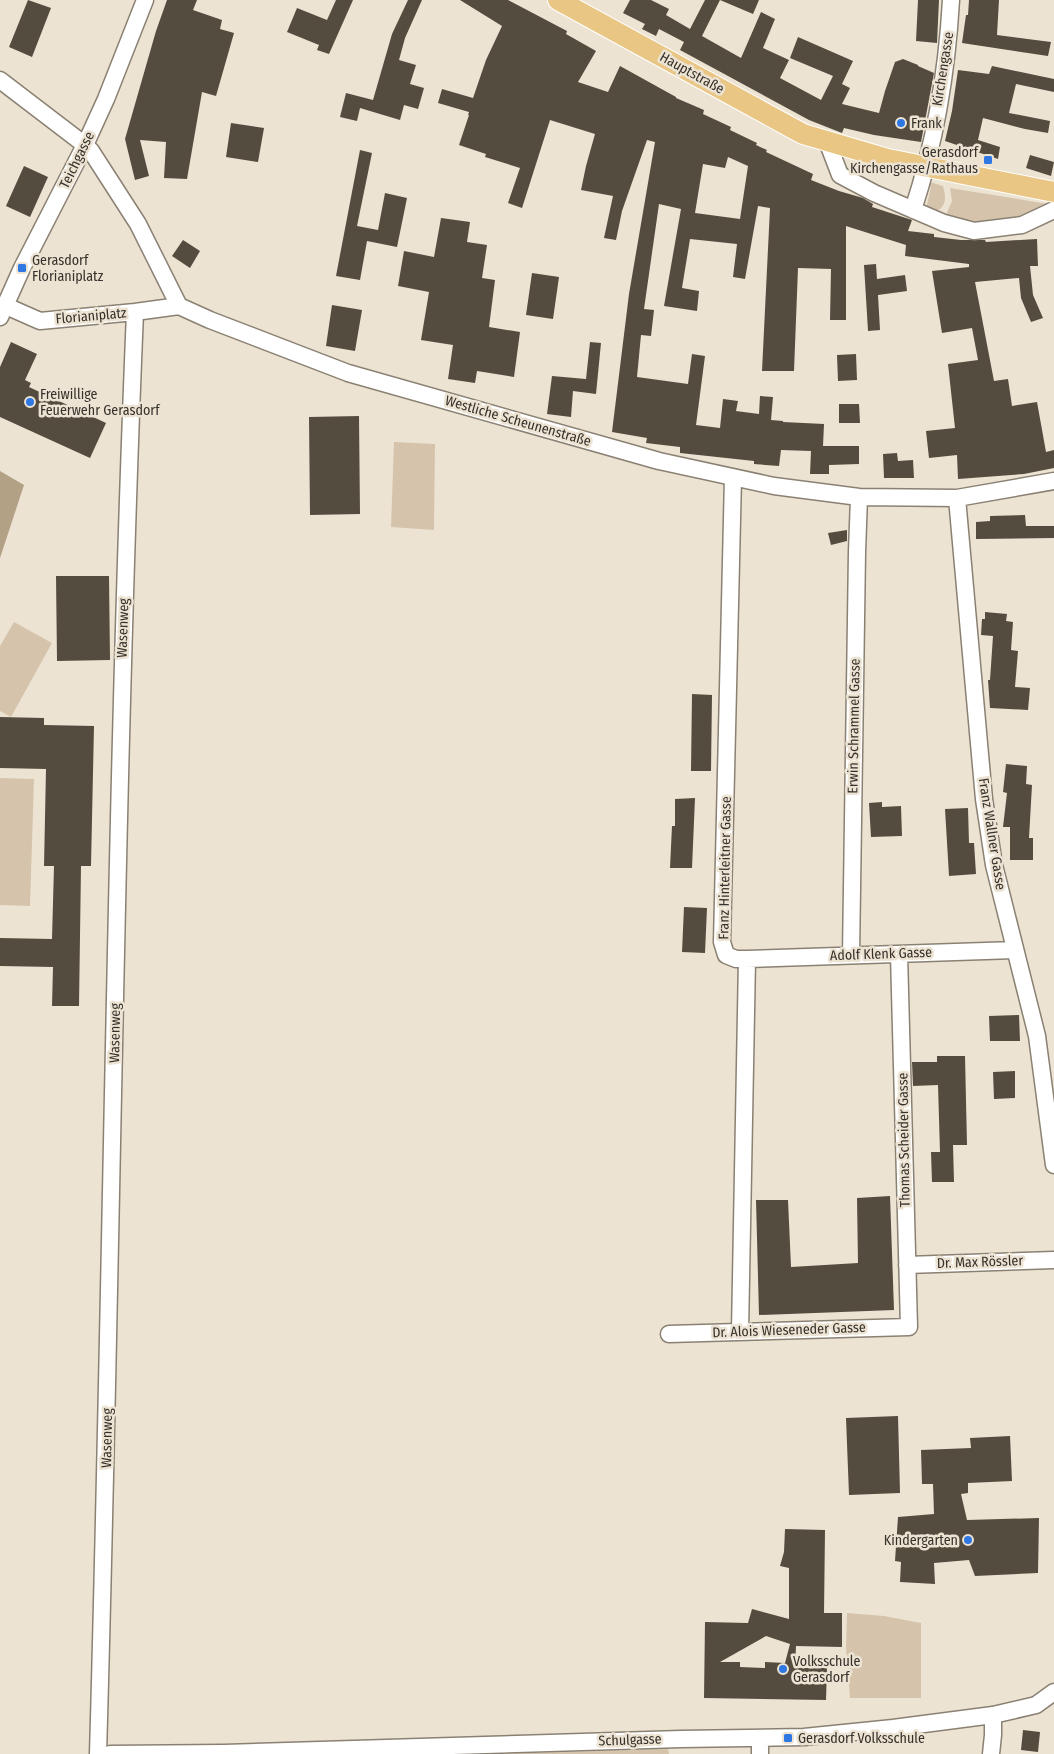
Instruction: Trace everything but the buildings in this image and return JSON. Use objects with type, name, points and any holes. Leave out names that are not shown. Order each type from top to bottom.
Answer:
[{"type":"main road","name":"Hauptstraße","points":[[558,0],[802,134],[866,153],[1054,192]]},
{"type":"street","name":"Teichgasse","points":[[3,312],[22,268],[85,145],[106,99],[145,0]]},
{"type":"street","name":"Kirchengasse","points":[[927,167],[949,43],[951,0]]},
{"type":"street","points":[[0,80],[92,151],[138,224],[179,306]]},
{"type":"street","points":[[827,141],[840,175],[874,194],[944,223],[974,231],[1022,225],[1054,210]]},
{"type":"street","points":[[913,210],[927,167]]},
{"type":"street","name":"Florianiplatz","points":[[3,312],[40,321],[179,306]]},
{"type":"street","name":"Westliche Scheunenstraße","points":[[179,306],[210,320],[348,372],[659,462],[774,486],[859,497],[956,498],[1054,481]]},
{"type":"street","name":"Wasenweg","points":[[98,1754],[105,1524],[122,669],[135,312]]},
{"type":"street","name":"Franz Hinterleitner Gasse","points":[[733,477],[722,942],[726,955],[736,959],[747,959]]},
{"type":"street","name":"Erwin Schrammel Gasse","points":[[851,955],[856,571],[859,497]]},
{"type":"street","name":"Franz Wallner Gasse","points":[[956,498],[984,799],[994,865],[1037,1036],[1054,1165]]},
{"type":"street","name":"Adolf Klenk Gasse","points":[[747,959],[1015,950]]},
{"type":"street","name":"Thomas Scheider Gasse","points":[[899,954],[908,1327]]},
{"type":"street","points":[[740,1332],[747,959]]},
{"type":"street","name":"Dr. Max Rössler","points":[[907,1265],[1054,1260]]},
{"type":"street","name":"Dr. Alois Wieseneder Gasse","points":[[669,1334],[908,1327]]},
{"type":"street","name":"Schulgasse","points":[[110,1754],[224,1753],[682,1739],[760,1746],[804,1737],[992,1715],[1036,1704],[1054,1692]]},
{"type":"street","points":[[990,1754],[993,1735],[992,1715]]},
{"type":"shaded area","points":[[920,179],[943,186],[945,194],[944,204],[936,212],[926,209],[931,187],[919,183]]},
{"type":"shaded area","points":[[950,188],[1048,204],[1035,213],[997,223],[973,225],[945,217],[952,201]]},
{"type":"shaded area","points":[[394,442],[435,444],[434,530],[391,527]]},
{"type":"shaded area","points":[[0,471],[24,485],[0,558]]},
{"type":"shaded area","points":[[14,622],[52,643],[11,717],[0,711],[0,646]]},
{"type":"shaded area","points":[[0,778],[34,779],[30,906],[0,905]]},
{"type":"shaded area","points":[[847,1613],[884,1616],[921,1623],[921,1698],[850,1698],[846,1648]]},
{"type":"shaded area","points":[[668,1749],[669,1754],[499,1754]]},
{"type":"place","name":"Frank","points":[[901,123]]},
{"type":"place","name":"Gerasdorf Kirchengasse/Rathaus","points":[[988,160]]},
{"type":"place","name":"Gerasdorf Florianiplatz","points":[[22,268]]},
{"type":"place","name":"Freiwillige Feuerwehr Gerasdorf","points":[[30,402]]},
{"type":"place","name":"Kindergarten","points":[[968,1540]]},
{"type":"place","name":"Volksschule Gerasdorf","points":[[783,1669]]},
{"type":"place","name":"Gerasdorf Volksschule","points":[[788,1738]]}]
